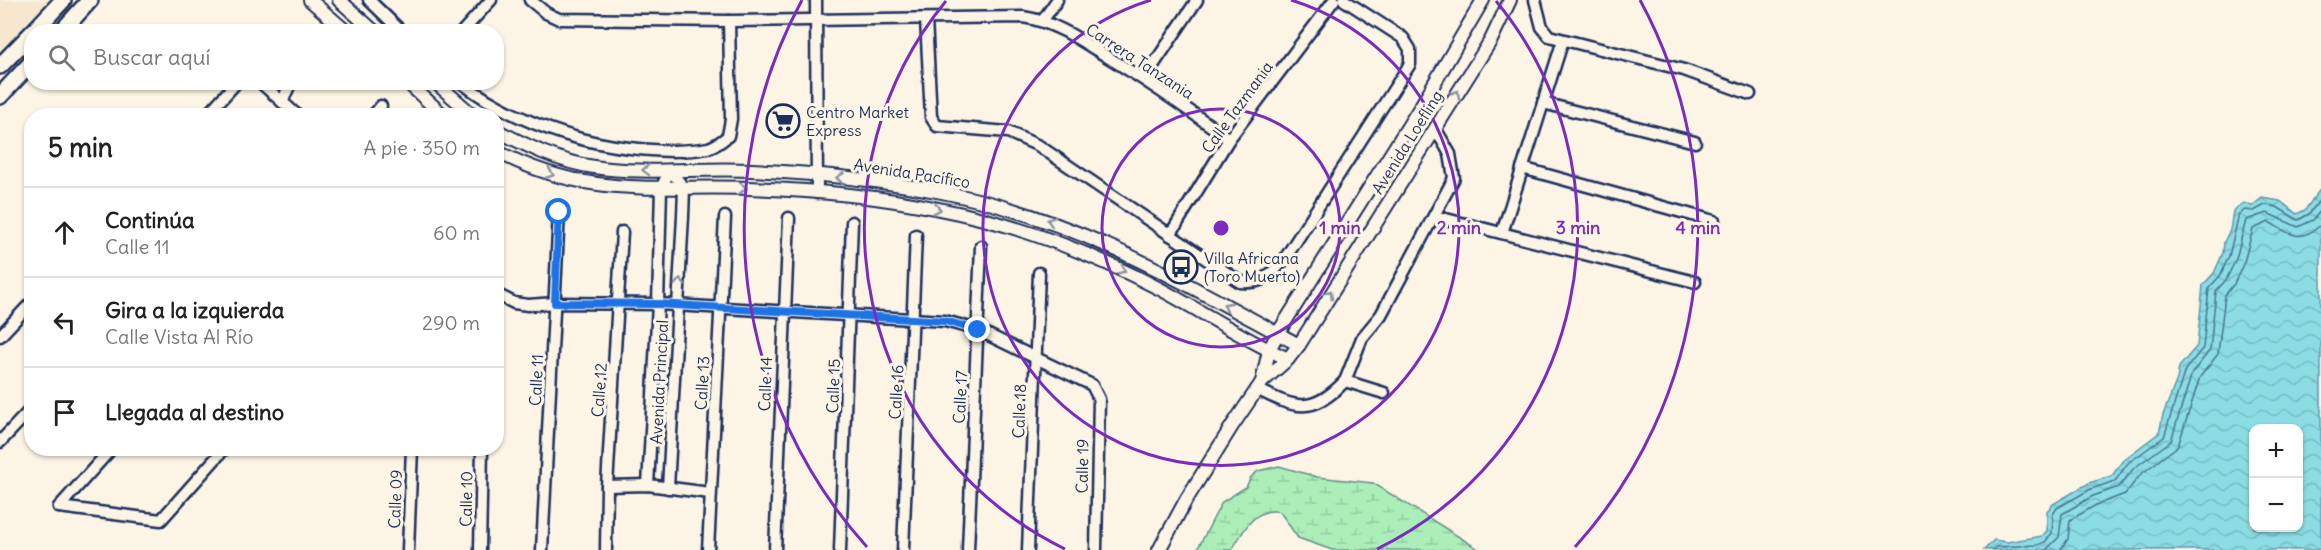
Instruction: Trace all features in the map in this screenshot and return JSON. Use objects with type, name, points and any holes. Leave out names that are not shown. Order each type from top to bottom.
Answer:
[{"type":"main road","points":[[40,24],[63,0]]},
{"type":"main road","points":[[68,24],[90,0]]},
{"type":"main road","points":[[0,66],[24,40]]},
{"type":"main road","points":[[0,96],[24,70]]},
{"type":"street","points":[[310,0],[338,24]]},
{"type":"street","points":[[326,13],[332,0]]},
{"type":"street","points":[[339,0],[366,24]]},
{"type":"street","points":[[369,0],[394,24]]},
{"type":"street","points":[[469,24],[491,0]]},
{"type":"street","name":"Carrera Tanzania","points":[[530,0],[546,13],[559,19],[729,21],[816,18],[1023,17],[1043,20],[1060,27],[1144,79],[1230,139]]},
{"type":"street","points":[[816,0],[817,193]]},
{"type":"street","points":[[1043,20],[1057,0]]},
{"type":"street","points":[[1144,79],[1197,0]]},
{"type":"street","name":"Calle Tazmania","points":[[1170,235],[1230,139],[1334,0]]},
{"type":"street","points":[[926,19],[931,117],[938,126],[1008,132],[1032,142],[1240,282],[1256,284],[1271,276],[1284,260],[1410,64],[1410,49],[1403,38],[1344,0]]},
{"type":"street","name":"Avenida Loefling","points":[[1259,386],[1269,350],[1278,333],[1421,106],[1484,0]]},
{"type":"street","name":"Avenida Loefling","points":[[1259,386],[1288,359],[1299,345],[1491,40],[1510,0]]},
{"type":"street","points":[[1535,0],[1542,27],[1549,36],[1684,70],[1750,94]]},
{"type":"street","points":[[504,108],[528,120],[581,139],[653,150],[709,148],[728,136],[731,119],[729,21]]},
{"type":"street","points":[[1502,233],[1563,40]]},
{"type":"street","points":[[213,108],[230,90]]},
{"type":"street","points":[[269,90],[289,108]]},
{"type":"street","points":[[282,102],[287,90]]},
{"type":"street","points":[[416,90],[435,108]]},
{"type":"street","points":[[444,90],[465,108]]},
{"type":"street","points":[[471,90],[504,108]]},
{"type":"street","points":[[1543,104],[1695,141]]},
{"type":"street","points":[[1159,550],[1209,461],[1259,386],[1300,406],[1328,399],[1345,381],[1362,338],[1381,315],[1454,178],[1450,154],[1435,128]]},
{"type":"street","name":"Avenida Pacífico","points":[[504,134],[561,159],[592,167],[632,171],[753,170],[816,175],[940,191],[1005,206],[1066,226],[1160,270],[1299,345]]},
{"type":"street","name":"Avenida Pacífico","points":[[504,155],[555,177],[589,185],[752,188],[817,193],[937,208],[1000,223],[1060,242],[1160,290],[1288,359]]},
{"type":"street","points":[[1522,168],[1714,221]]},
{"type":"street","points":[[670,170],[684,188]]},
{"type":"street","name":"Avenida Principal","points":[[648,485],[658,304],[661,188],[670,170]]},
{"type":"street","name":"Avenida Principal","points":[[668,488],[684,188]]},
{"type":"street","name":"Calle 11","points":[[542,550],[559,212]]},
{"type":"street","points":[[1434,216],[1695,282]]},
{"type":"street","name":"Calle 13","points":[[708,550],[725,217]]},
{"type":"street","name":"Calle 14","points":[[775,550],[783,312],[789,218]]},
{"type":"street","name":"Calle 15","points":[[840,550],[852,222]]},
{"type":"street","name":"Calle 12","points":[[606,550],[607,486],[620,305],[622,232]]},
{"type":"street","name":"Calle 16","points":[[903,550],[916,234]]},
{"type":"street","name":"Calle 17","points":[[968,550],[981,246]]},
{"type":"street","name":"Calle 18","points":[[1028,550],[1040,273]]},
{"type":"street","points":[[504,297],[521,304],[658,304],[945,321],[978,330],[1036,356]]},
{"type":"street","points":[[0,336],[24,310]]},
{"type":"street","name":"Calle 19","points":[[1036,356],[1092,385],[1099,399],[1096,550]]},
{"type":"street","points":[[1345,381],[1384,393]]},
{"type":"street","points":[[0,442],[24,416]]},
{"type":"street","points":[[105,456],[59,507],[161,520],[218,456]]},
{"type":"street","name":"Calle 09","points":[[408,550],[412,456]]},
{"type":"street","name":"Calle 10","points":[[480,550],[482,456]]},
{"type":"street","points":[[607,486],[648,485],[710,493]]},
{"type":"shaded area","points":[[0,0],[53,0],[30,24],[24,24],[24,30],[0,55]]},
{"type":"green space","points":[[1279,466],[1317,477],[1373,483],[1480,550],[1332,550],[1298,538],[1280,512],[1271,511],[1257,516],[1251,522],[1232,550],[1197,550],[1222,502],[1246,487],[1251,477],[1258,471]]},
{"type":"water","points":[[2321,188],[2321,550],[1984,550],[1994,540],[2007,542],[2042,536],[2047,531],[2047,511],[2053,504],[2089,483],[2112,476],[2123,460],[2159,433],[2179,367],[2197,346],[2203,285],[2214,273],[2223,253],[2233,211],[2244,203],[2252,206],[2262,198],[2280,201],[2297,214],[2305,210]]},
{"type":"place","name":"Centro Market Express","points":[[783,121]]},
{"type":"place","name":"Villa Africana (Toro Muerto)","points":[[1181,267]]},
{"type":"route","points":[[559,212],[555,303],[658,304],[945,321],[978,330]]}]
